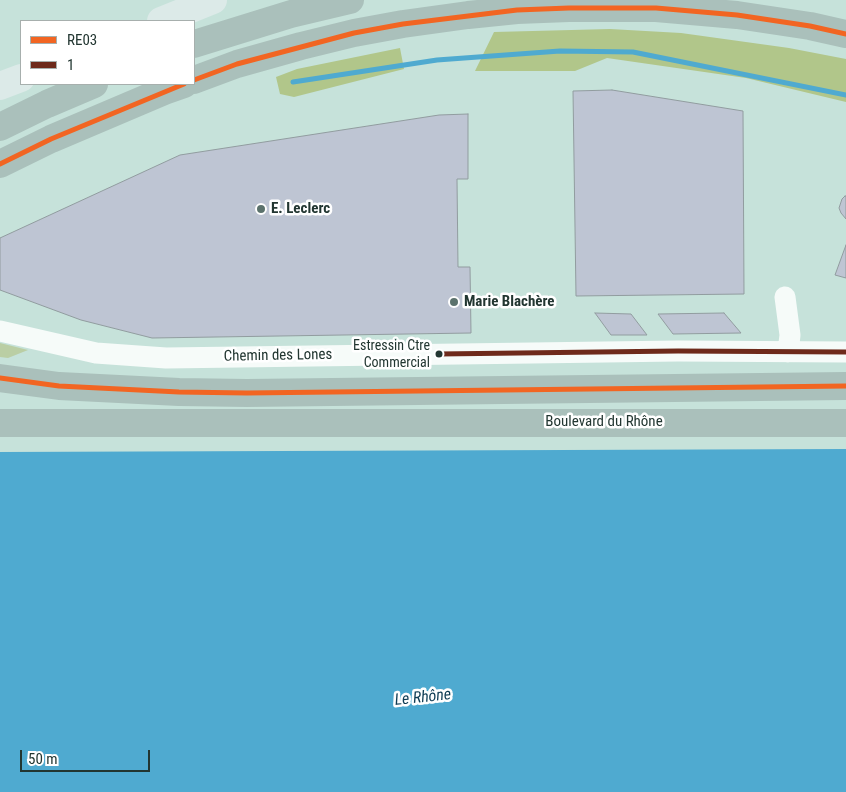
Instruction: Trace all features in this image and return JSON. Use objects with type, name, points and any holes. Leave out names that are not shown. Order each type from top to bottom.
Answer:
[{"type":"highway","points":[[195,44],[291,14],[350,0]]},
{"type":"highway","points":[[195,80],[246,62],[354,33],[468,14],[517,10],[656,8],[737,15],[810,26],[846,34]]},
{"type":"highway","points":[[0,127],[92,85]]},
{"type":"highway","points":[[0,164],[51,139],[181,85]]},
{"type":"highway","points":[[0,378],[59,386],[179,392],[415,392],[846,386]]},
{"type":"highway","points":[[646,422],[846,403]]},
{"type":"highway","name":"Boulevard du Rhône","points":[[0,424],[846,423]]},
{"type":"main road","points":[[163,20],[213,0]]},
{"type":"main road","points":[[0,86],[20,78]]},
{"type":"street","points":[[785,297],[790,335],[788,352]]},
{"type":"street","name":"Chemin des Lones","points":[[6,333],[96,353],[166,358],[678,351],[846,352]]},
{"type":"street","points":[[686,337],[742,337],[750,352]]},
{"type":"green space","points":[[610,29],[681,33],[789,48],[846,59],[846,102],[746,78],[607,58],[575,71],[475,71],[494,32]]},
{"type":"green space","points":[[400,48],[404,69],[294,97],[280,94],[276,77],[297,69]]},
{"type":"green space","points":[[0,343],[28,350],[8,358],[0,357]]},
{"type":"water","name":"Le Rhône","points":[[846,449],[846,792],[0,792],[0,452]]},
{"type":"building","points":[[612,90],[743,111],[744,294],[576,296],[573,91]]},
{"type":"building","name":"E. Leclerc","points":[[468,114],[468,179],[457,179],[458,267],[470,267],[471,333],[152,338],[81,320],[0,290],[0,238],[180,155],[439,115]]},
{"type":"building","points":[[846,196],[846,219],[839,208]]},
{"type":"building","points":[[846,245],[846,278],[835,275]]},
{"type":"building","points":[[595,313],[631,314],[647,335],[611,335]]},
{"type":"building","points":[[724,313],[741,333],[673,334],[658,314]]},
{"type":"waterway","points":[[293,82],[437,60],[560,51],[633,52],[846,95]]},
{"type":"transit line","name":"RE03","points":[[195,80],[237,64],[354,33],[403,24],[517,10],[656,8],[737,15],[810,26],[846,34]]},
{"type":"transit line","name":"RE03","points":[[0,164],[51,139],[182,85]]},
{"type":"transit line","name":"1","points":[[439,354],[678,351],[846,352]]},
{"type":"transit line","name":"RE03","points":[[0,378],[59,386],[179,392],[247,393],[846,386]]},
{"type":"place","name":"E. Leclerc","points":[[261,209]]},
{"type":"place","name":"Marie Blachère","points":[[454,302]]},
{"type":"place","name":"Estressin Ctre Commercial","points":[[439,354]]}]
